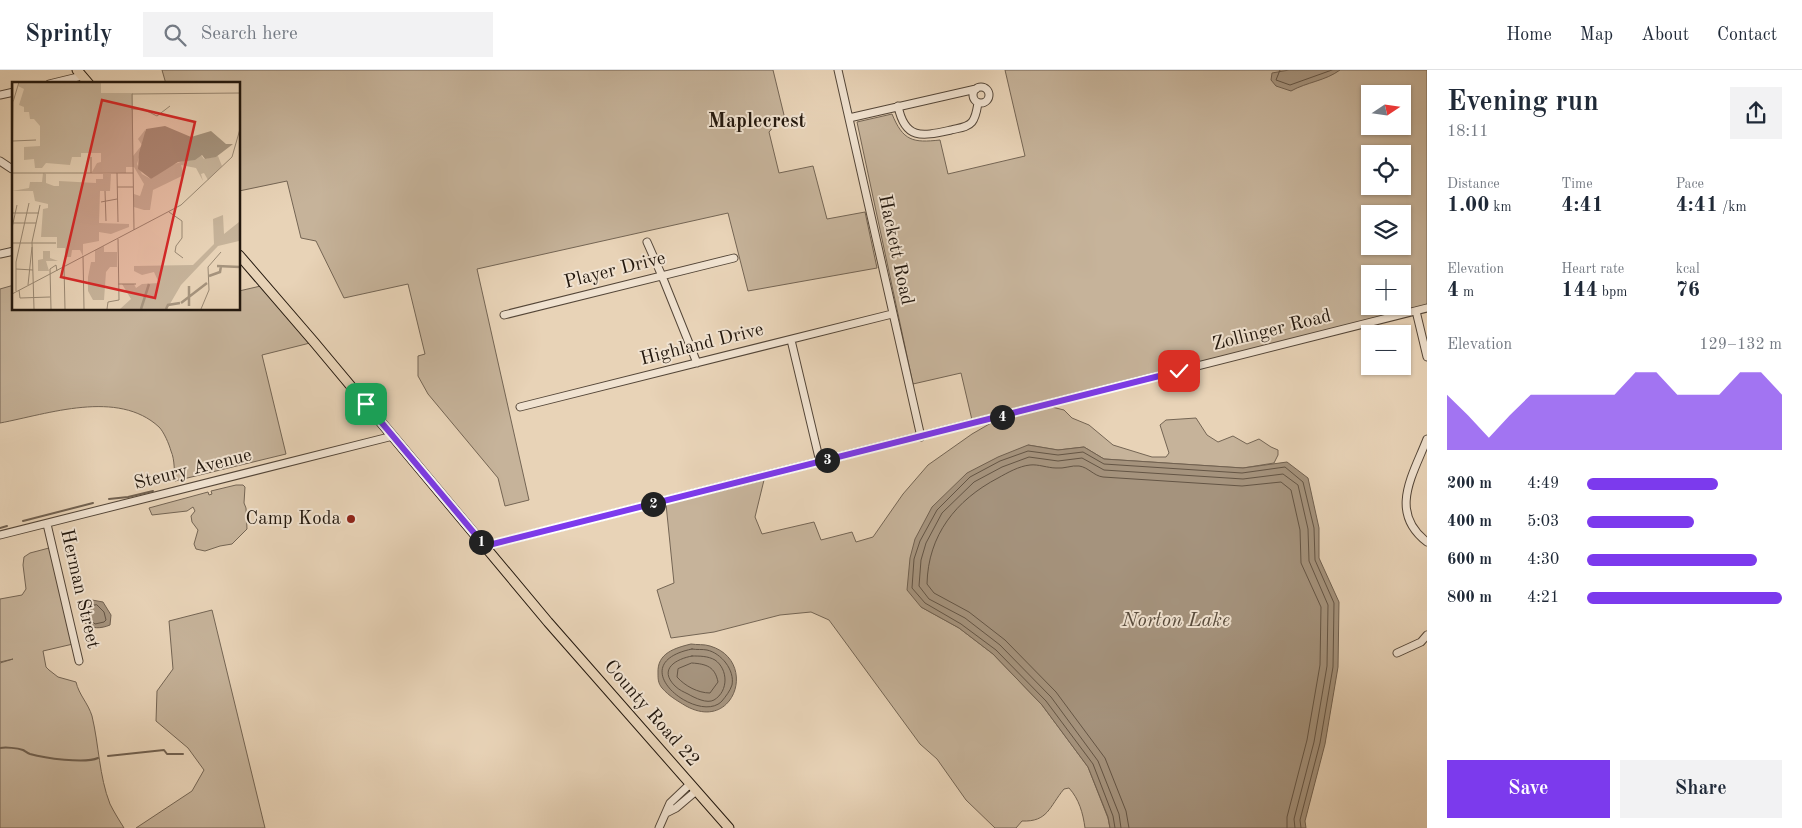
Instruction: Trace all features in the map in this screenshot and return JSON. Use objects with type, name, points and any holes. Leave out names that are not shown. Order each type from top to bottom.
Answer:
[{"type":"main road","name":"County Road 22","points":[[240,256],[548,622],[729,828]]},
{"type":"street","name":"Hackett Road","points":[[838,70],[921,436]]},
{"type":"street","points":[[54,82],[79,73]]},
{"type":"street","points":[[849,118],[898,106],[976,89],[984,88],[989,94],[987,101],[982,104],[975,101],[972,96],[976,89]]},
{"type":"street","points":[[898,106],[903,124],[916,134],[924,136],[966,126],[973,121],[978,103]]},
{"type":"street","points":[[0,161],[12,170]]},
{"type":"street","points":[[647,242],[697,362]]},
{"type":"street","name":"Player Drive","points":[[504,315],[734,258]]},
{"type":"street","name":"Zollinger Road","points":[[485,546],[1427,308]]},
{"type":"street","points":[[1416,311],[1427,357]]},
{"type":"street","name":"Highland Drive","points":[[520,407],[892,314]]},
{"type":"street","points":[[791,340],[820,462]]},
{"type":"street","name":"Steury Avenue","points":[[0,535],[393,436]]},
{"type":"street","points":[[1427,439],[1406,493],[1405,506],[1409,520],[1427,542]]},
{"type":"street","name":"Herman Street","points":[[46,524],[80,661]]},
{"type":"street","points":[[1397,653],[1421,642],[1427,635]]},
{"type":"street","points":[[659,828],[670,803],[693,787]]},
{"type":"shaded area","points":[[162,70],[773,70],[784,115],[769,132],[779,173],[813,166],[827,219],[865,212],[877,268],[748,291],[728,213],[477,269],[529,500],[505,506],[498,478],[428,394],[418,376],[418,356],[425,354],[408,284],[344,298],[316,241],[301,238],[287,181],[240,191],[240,82],[165,82]]},
{"type":"shaded area","points":[[1005,70],[1427,70],[1427,308],[1411,312],[1411,265],[1361,265],[1361,315],[1399,315],[972,420],[961,373],[913,384],[857,122],[892,114],[900,130],[910,138],[923,141],[940,140],[948,174],[1025,156]]},
{"type":"shaded area","points":[[265,285],[314,342],[262,355],[286,454],[175,481],[174,462],[161,429],[142,416],[124,409],[82,407],[0,423],[0,289],[12,286],[12,310],[240,310],[240,291]]},
{"type":"shaded area","points":[[1052,407],[1064,410],[1072,418],[1089,425],[1113,445],[1152,457],[1166,457],[1169,453],[1160,425],[1166,420],[1196,418],[1207,435],[1218,442],[1233,436],[1247,444],[1259,439],[1278,450],[1274,463],[1243,468],[1104,459],[1084,447],[1058,450],[1028,445],[921,607],[959,628],[993,654],[1042,705],[1088,767],[1108,818],[1110,828],[1085,828],[1080,806],[1069,788],[1064,789],[1043,816],[1031,821],[1022,821],[1016,828],[995,828],[966,800],[937,759],[920,744],[829,620],[811,612],[780,615],[714,632],[671,638],[657,590],[674,583],[666,504],[764,480],[755,517],[762,534],[814,522],[821,540],[852,532],[856,542],[873,537],[903,494],[928,465],[972,434],[991,423]]},
{"type":"shaded area","points":[[243,485],[245,487],[244,503],[247,529],[232,544],[205,551],[196,549],[194,544],[198,530],[192,522],[191,516],[195,511],[193,507],[187,511],[152,515],[149,508],[208,492],[209,495],[212,494],[211,491]]},
{"type":"shaded area","points":[[49,548],[73,644],[43,651],[46,667],[58,677],[76,682],[92,716],[106,793],[124,828],[0,828],[0,663],[13,659],[0,662],[0,599],[22,595],[26,589],[24,557],[30,553]]},
{"type":"shaded area","points":[[212,610],[265,828],[136,828],[192,791],[204,770],[188,748],[156,721],[157,691],[173,669],[169,621]]},
{"type":"water","points":[[1289,70],[1340,70],[1328,77],[1291,91],[1276,86],[1271,80],[1272,73]]},
{"type":"water","name":"Norton Lake","points":[[1028,445],[1058,450],[1084,447],[1104,459],[1243,468],[1287,462],[1308,478],[1319,528],[1319,558],[1339,602],[1338,667],[1325,744],[1305,821],[1306,828],[1110,828],[1108,817],[1088,767],[1042,705],[993,654],[959,628],[921,607],[907,590],[910,558],[915,539],[932,507],[967,473],[998,457]]},
{"type":"water","points":[[92,600],[103,602],[111,615],[110,625],[97,628],[91,627],[83,621],[81,609],[83,602]]},
{"type":"water","points":[[691,644],[710,646],[725,654],[733,665],[736,678],[734,691],[728,703],[717,710],[703,712],[686,706],[667,693],[659,683],[658,666],[664,656],[679,647]]},
{"type":"waterway","points":[[109,499],[153,491]]},
{"type":"waterway","points":[[23,521],[93,503]]},
{"type":"waterway","points":[[0,528],[7,526]]},
{"type":"waterway","points":[[0,748],[18,749],[36,756],[64,760],[92,760],[98,758]]},
{"type":"waterway","points":[[108,756],[164,750],[167,754],[183,754]]},
{"type":"place","name":"Camp Koda","points":[[351,519]]},
{"type":"district","name":"Maplecrest","points":[[757,122]]},
{"type":"route","points":[[366,404],[485,546],[1179,371]]}]
